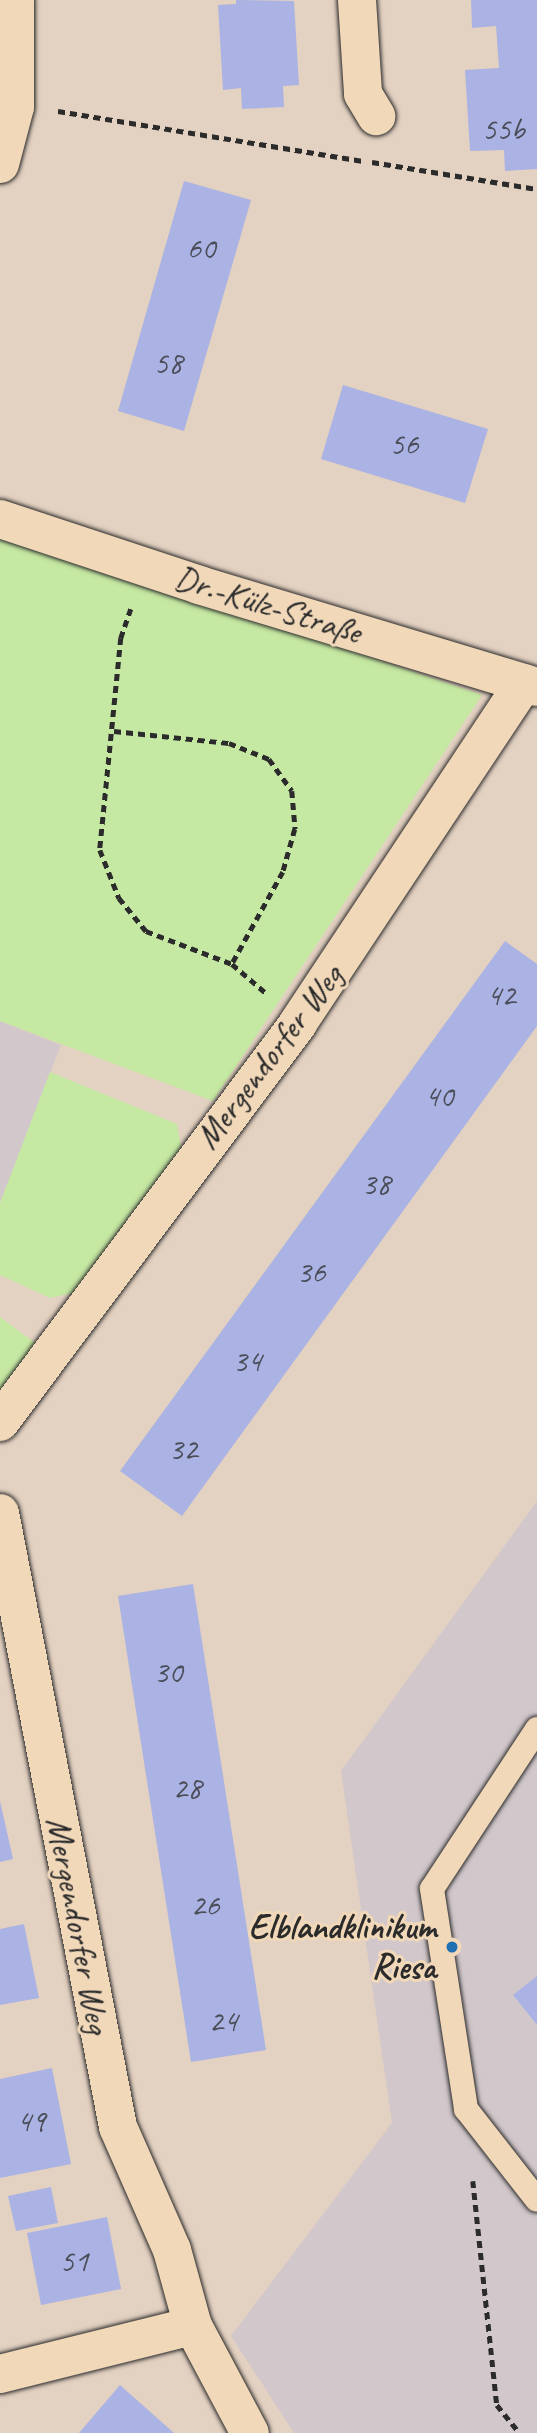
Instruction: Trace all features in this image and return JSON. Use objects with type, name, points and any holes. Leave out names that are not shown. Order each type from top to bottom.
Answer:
[{"type":"street","points":[[0,164],[15,107],[15,0]]},
{"type":"street","points":[[357,0],[363,94],[376,116]]},
{"type":"street","name":"Dr.-Külz-Straße","points":[[0,519],[199,586],[530,685]]},
{"type":"street","name":"Mergendorfer Weg","points":[[0,1422],[298,1023],[530,685]]},
{"type":"street","name":"Mergendorfer Weg","points":[[0,1513],[118,2127],[172,2250],[193,2326],[250,2433]]},
{"type":"street","points":[[0,2374],[193,2326]]},
{"type":"lane","points":[[537,1729],[432,1889],[466,2109],[537,2200]]},
{"type":"path","points":[[15,107],[537,189]]},
{"type":"path","points":[[128,619],[121,638],[114,731],[100,850],[119,898],[146,931],[232,964],[298,1023]]},
{"type":"path","points":[[114,731],[229,743],[269,759],[292,791],[295,829],[283,872],[232,964]]},
{"type":"path","points":[[473,2176],[497,2405],[520,2433]]},
{"type":"shaded area","points":[[0,1021],[61,1045],[0,1203]]},
{"type":"shaded area","name":"Elblandklinikum Riesa","points":[[537,1501],[537,2433],[294,2433],[231,2336],[392,2123],[341,1771]]},
{"type":"green space","points":[[0,532],[482,695],[213,1101],[0,1021]]},
{"type":"green space","points":[[50,1072],[177,1124],[181,1148],[73,1293],[50,1298],[0,1275],[0,1203]]},
{"type":"green space","points":[[0,1317],[38,1345],[0,1395]]},
{"type":"building","points":[[236,0],[294,1],[299,85],[283,86],[284,107],[242,109],[241,88],[223,90],[218,5],[236,4]]},
{"type":"building","points":[[471,0],[537,0],[537,169],[505,171],[504,150],[470,151],[465,70],[499,68],[496,26],[472,28]]},
{"type":"building","points":[[184,181],[251,200],[184,431],[118,411]]},
{"type":"building","points":[[343,385],[488,429],[465,503],[321,459]]},
{"type":"building","points":[[505,941],[537,964],[537,1026],[182,1516],[120,1471]]},
{"type":"building","points":[[193,1584],[266,2050],[191,2062],[118,1596]]},
{"type":"building","points":[[0,1801],[13,1859],[0,1862]]},
{"type":"building","points":[[24,1924],[39,1998],[0,2005],[0,1929]]},
{"type":"building","points":[[537,1976],[537,2025],[513,1995]]},
{"type":"building","points":[[52,2068],[71,2164],[0,2178],[0,2079]]},
{"type":"building","points":[[51,2187],[58,2223],[16,2231],[8,2196]]},
{"type":"building","points":[[107,2217],[121,2289],[41,2305],[27,2233]]},
{"type":"building","points":[[120,2385],[174,2433],[79,2433]]},
{"type":"place","name":"Elblandklinikum Riesa","points":[[452,1947]]}]
